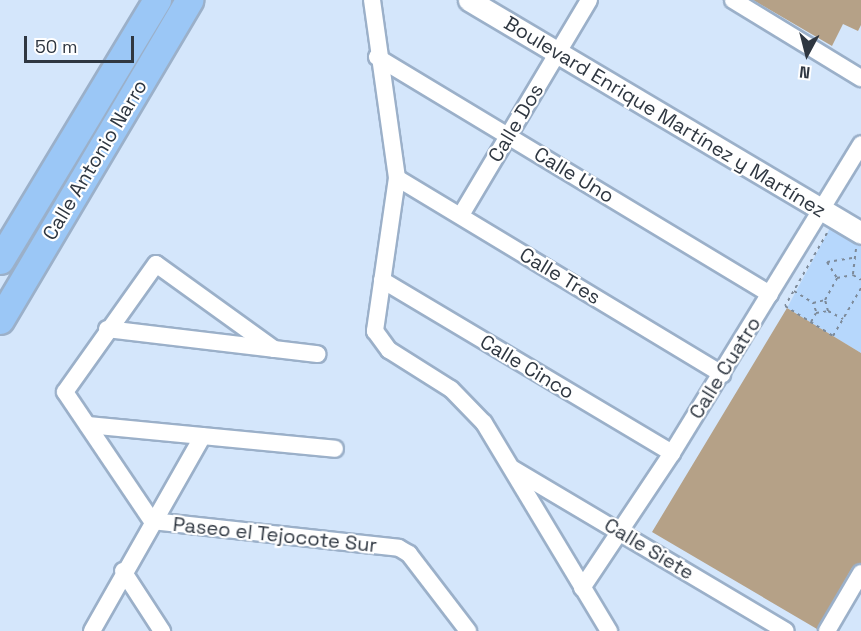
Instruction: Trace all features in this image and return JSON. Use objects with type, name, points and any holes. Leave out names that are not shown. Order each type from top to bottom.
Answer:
[{"type":"main road","name":"Calle Antonio Narro","points":[[0,260],[157,0]]},
{"type":"main road","name":"Calle Antonio Narro","points":[[0,320],[189,0]]},
{"type":"street","points":[[372,0],[377,57],[397,178],[374,322],[380,342],[469,405],[511,468],[609,631]]},
{"type":"street","name":"Boulevard Enrique Martínez y Martínez","points":[[469,0],[826,219],[857,241]]},
{"type":"street","name":"Calle Dos","points":[[461,215],[589,0]]},
{"type":"street","points":[[733,0],[861,78]]},
{"type":"street","name":"Calle Uno","points":[[377,57],[770,294]]},
{"type":"street","name":"Calle Cuatro","points":[[582,588],[672,453],[770,294],[826,219],[861,144]]},
{"type":"street","name":"Calle Tres","points":[[397,178],[722,374]]},
{"type":"street","points":[[152,521],[88,425],[68,400],[66,385],[156,264],[274,349]]},
{"type":"street","name":"Calle Cinco","points":[[382,280],[672,453]]},
{"type":"street","points":[[107,329],[318,354]]},
{"type":"street","points":[[88,425],[335,449]]},
{"type":"street","points":[[92,631],[152,521],[203,436]]},
{"type":"street","name":"Calle Siete","points":[[511,468],[786,631]]},
{"type":"street","name":"Paseo el Tejocote Sur","points":[[152,521],[399,548],[409,554],[468,631]]},
{"type":"street","points":[[123,572],[162,631]]},
{"type":"street","points":[[827,631],[861,573]]},
{"type":"path","points":[[826,219],[785,306],[833,336],[861,288]]},
{"type":"path","points":[[853,275],[852,258],[857,241]]},
{"type":"path","points":[[837,278],[829,258],[852,258]]},
{"type":"path","points":[[837,278],[853,275],[861,280]]},
{"type":"path","points":[[828,311],[825,300],[837,278]]},
{"type":"path","points":[[794,291],[813,303],[816,312],[810,322]]},
{"type":"path","points":[[813,303],[825,300]]},
{"type":"path","points":[[816,312],[828,311],[843,319]]},
{"type":"shaded area","points":[[830,228],[861,246],[861,353],[787,308]]},
{"type":"building","points":[[753,0],[861,0],[861,25],[858,31],[843,24],[832,46]]},
{"type":"building","points":[[787,308],[861,353],[861,563],[852,568],[817,629],[652,532]]}]
